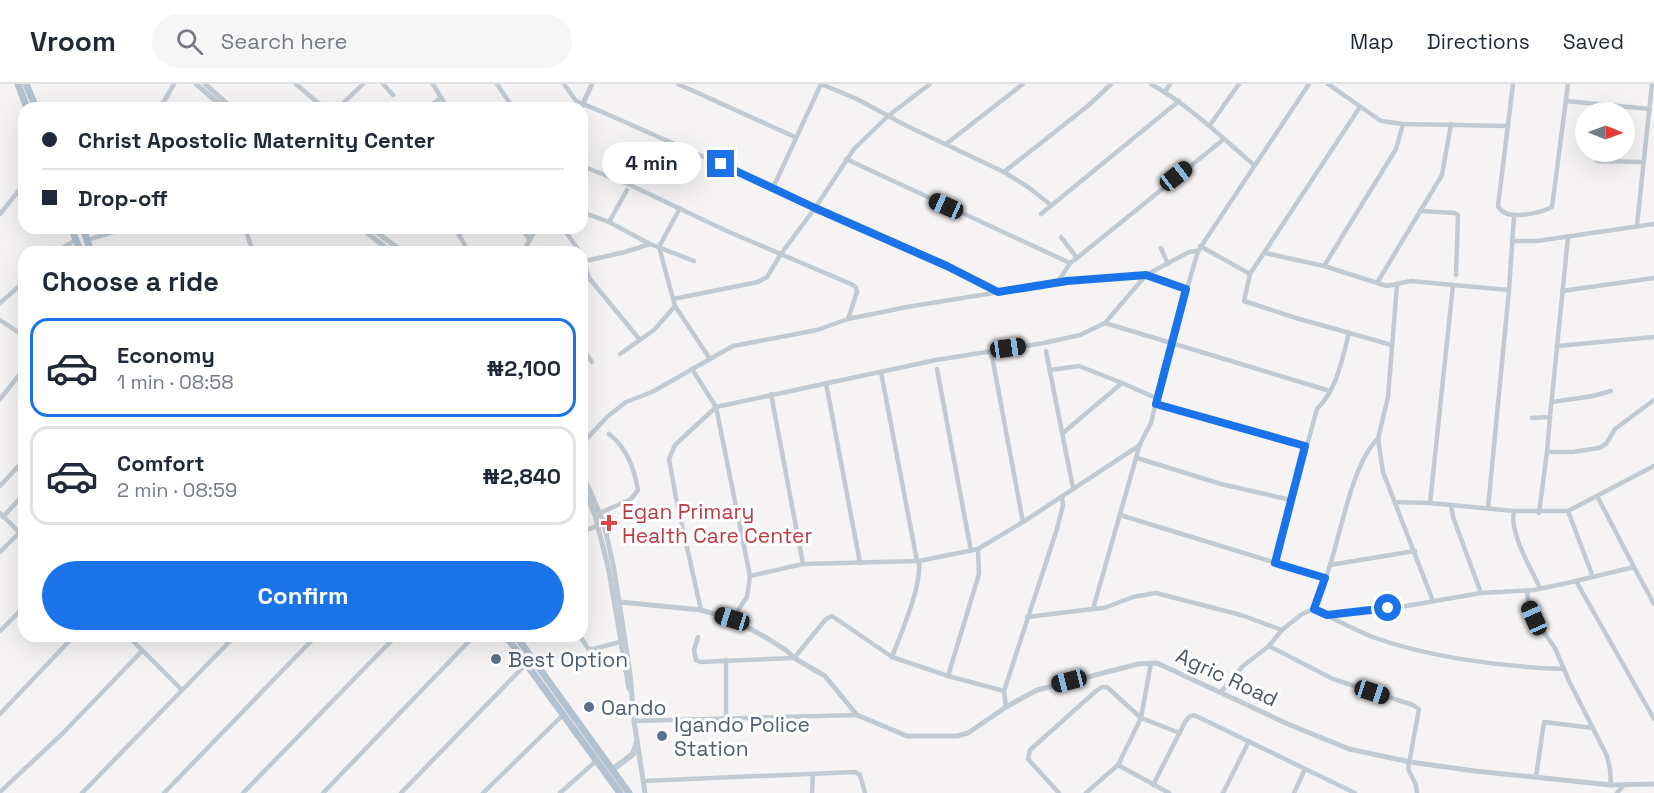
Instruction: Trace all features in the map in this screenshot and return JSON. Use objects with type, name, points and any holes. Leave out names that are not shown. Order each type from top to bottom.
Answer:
[{"type":"main road","points":[[18,84],[25,102]]},
{"type":"main road","points":[[26,84],[34,102]]},
{"type":"main road","points":[[74,234],[78,246]]},
{"type":"main road","points":[[84,234],[89,246]]},
{"type":"main road","points":[[511,642],[620,793]]},
{"type":"main road","points":[[520,642],[629,793]]},
{"type":"main road","points":[[613,769],[633,754],[637,742]]},
{"type":"street","points":[[164,102],[174,84]]},
{"type":"street","points":[[196,84],[217,102]]},
{"type":"street","points":[[205,84],[225,102]]},
{"type":"street","points":[[296,84],[317,102]]},
{"type":"street","points":[[344,102],[363,84]]},
{"type":"street","points":[[383,84],[393,95]]},
{"type":"street","points":[[433,84],[443,102]]},
{"type":"street","points":[[497,84],[509,102]]},
{"type":"street","points":[[564,84],[577,102]]},
{"type":"street","points":[[583,102],[592,84]]},
{"type":"street","points":[[678,84],[795,137]]},
{"type":"street","points":[[773,188],[821,84],[857,99],[1004,172],[1029,187],[1051,206]]},
{"type":"street","points":[[673,299],[762,280],[771,271],[815,208],[846,159],[888,116],[930,84]]},
{"type":"street","points":[[946,144],[1023,84]]},
{"type":"street","points":[[1004,172],[1089,105],[1111,84]]},
{"type":"street","points":[[1151,84],[1179,101],[1210,125],[1254,165]]},
{"type":"street","points":[[1165,92],[1170,84]]},
{"type":"street","points":[[1210,125],[1239,84]]},
{"type":"street","points":[[1093,609],[1140,444],[1151,423],[1199,248],[1309,84]]},
{"type":"street","points":[[1328,84],[1381,121],[1403,124],[1508,126]]},
{"type":"street","points":[[1513,84],[1498,206],[1502,212],[1514,216],[1552,207],[1568,84]]},
{"type":"street","points":[[1636,225],[1652,84]]},
{"type":"street","points":[[435,102],[441,98]]},
{"type":"street","points":[[1041,214],[1179,101]]},
{"type":"street","points":[[1566,101],[1650,109]]},
{"type":"street","points":[[1360,107],[1250,274],[1244,301],[1392,345]]},
{"type":"street","points":[[588,108],[600,111],[947,266],[998,292]]},
{"type":"street","points":[[1324,266],[1396,149],[1401,139],[1403,124]]},
{"type":"street","points":[[1377,283],[1444,170],[1450,124]]},
{"type":"street","points":[[1058,282],[1070,263],[1224,139]]},
{"type":"street","points":[[846,159],[1070,263]]},
{"type":"street","points":[[1635,162],[1643,162]]},
{"type":"street","points":[[588,169],[856,287],[857,292],[848,319]]},
{"type":"street","points":[[609,222],[627,189]]},
{"type":"street","points":[[0,214],[18,192]]},
{"type":"street","points":[[680,208],[659,247],[675,306],[710,359]]},
{"type":"street","points":[[1420,211],[1458,215],[1456,275]]},
{"type":"street","points":[[588,214],[609,222],[650,244],[694,261]]},
{"type":"street","points":[[1488,508],[1514,216]]},
{"type":"street","points":[[1512,241],[1537,241],[1654,224]]},
{"type":"street","points":[[87,240],[106,234]]},
{"type":"street","points":[[368,234],[379,246]]},
{"type":"street","points":[[379,234],[395,246]]},
{"type":"street","points":[[526,234],[530,240]]},
{"type":"street","points":[[526,246],[533,234]]},
{"type":"street","points":[[1061,237],[1077,258]]},
{"type":"street","points":[[1539,513],[1569,237]]},
{"type":"street","points":[[64,246],[76,240]]},
{"type":"street","points":[[588,260],[650,244]]},
{"type":"street","points":[[1161,248],[1168,264]]},
{"type":"street","points":[[588,438],[626,402],[652,392],[738,345],[817,330],[848,319],[998,292],[1058,282],[1146,275],[1199,248],[1250,274]]},
{"type":"street","points":[[1264,253],[1324,266],[1377,283],[1397,285],[1411,281],[1509,290]]},
{"type":"street","points":[[1146,275],[1186,289]]},
{"type":"street","points":[[701,610],[669,459],[675,445],[716,407],[881,372],[1080,335],[1105,323],[1146,275]]},
{"type":"street","points":[[588,276],[640,340]]},
{"type":"street","points":[[1562,291],[1654,278]]},
{"type":"street","points":[[1397,285],[1388,397],[1378,439],[1383,472],[1415,551],[1432,601]]},
{"type":"street","points":[[1430,503],[1453,285]]},
{"type":"street","points":[[0,303],[18,287]]},
{"type":"street","points":[[620,354],[658,326],[675,306]]},
{"type":"street","points":[[0,320],[18,332]]},
{"type":"street","points":[[1105,323],[1330,391]]},
{"type":"street","points":[[1275,563],[1305,446],[1317,409],[1336,379],[1349,333]]},
{"type":"street","points":[[1557,346],[1654,337]]},
{"type":"street","points":[[991,351],[1023,522]]},
{"type":"street","points":[[1046,351],[1073,489]]},
{"type":"street","points":[[588,356],[592,362]]},
{"type":"street","points":[[1050,370],[1080,366],[1122,383],[1156,401],[1305,446]]},
{"type":"street","points":[[692,369],[716,407],[750,576],[747,597],[732,619]]},
{"type":"street","points":[[937,369],[971,550]]},
{"type":"street","points":[[881,372],[920,568],[909,612],[892,657]]},
{"type":"street","points":[[0,399],[18,376]]},
{"type":"street","points":[[826,383],[860,563]]},
{"type":"street","points":[[1063,433],[1122,383]]},
{"type":"street","points":[[1552,402],[1611,391]]},
{"type":"street","points":[[771,394],[804,564]]},
{"type":"street","points":[[1547,452],[1585,451],[1602,447],[1615,429],[1654,400]]},
{"type":"street","points":[[1532,418],[1550,417]]},
{"type":"street","points":[[600,513],[631,499],[638,490],[626,453],[617,440],[609,434]]},
{"type":"street","points":[[1314,609],[1366,453],[1378,439]]},
{"type":"street","points":[[750,576],[804,564],[918,561],[978,549],[1062,497],[1140,444]]},
{"type":"street","points":[[1137,458],[1221,484],[1291,500]]},
{"type":"street","points":[[0,486],[18,466]]},
{"type":"street","points":[[1395,502],[1430,503],[1514,512],[1568,511],[1654,466]]},
{"type":"street","points":[[588,493],[600,513],[620,602],[645,793]]},
{"type":"street","points":[[1597,496],[1654,604]]},
{"type":"street","points":[[588,497],[609,571],[627,683],[631,694]]},
{"type":"street","points":[[1006,707],[1004,691],[1057,529],[1063,505],[1062,497]]},
{"type":"street","points":[[18,500],[2,515],[18,532]]},
{"type":"street","points":[[1451,505],[1453,517],[1481,593]]},
{"type":"street","points":[[1568,511],[1593,577]]},
{"type":"street","points":[[1514,512],[1512,520],[1515,531],[1540,588]]},
{"type":"street","points":[[1120,515],[1325,578]]},
{"type":"street","points":[[588,529],[598,526]]},
{"type":"street","points":[[0,552],[18,534]]},
{"type":"street","points":[[948,676],[979,574],[978,549]]},
{"type":"street","points":[[1330,565],[1415,551]]},
{"type":"street","points":[[1327,615],[1406,606],[1481,593],[1527,591],[1634,567]]},
{"type":"street","points":[[1576,581],[1654,719]]},
{"type":"street","points":[[1527,591],[1529,608],[1551,642],[1607,756],[1611,785]]},
{"type":"street","points":[[1027,618],[1104,608],[1133,597],[1156,592],[1240,615],[1282,630]]},
{"type":"street","name":"Agric Road","points":[[620,602],[701,610],[732,619],[767,638],[830,680],[857,715],[901,735],[957,736],[968,733],[1006,707],[1037,690],[1138,664],[1150,663],[1163,666],[1340,746],[1410,762],[1611,785],[1654,784]]},
{"type":"street","points":[[1221,692],[1244,666],[1269,646],[1282,630],[1302,614],[1314,609],[1371,636],[1419,651],[1541,668],[1564,669]]},
{"type":"street","points":[[0,631],[18,613]]},
{"type":"street","points":[[698,637],[694,650],[696,660],[700,662],[794,658],[826,619],[832,616],[892,657],[948,676],[1004,691]]},
{"type":"street","points":[[0,714],[68,642]]},
{"type":"street","points":[[134,642],[181,689]]},
{"type":"street","points":[[82,793],[229,642]]},
{"type":"street","points":[[164,793],[310,642]]},
{"type":"street","points":[[243,793],[390,642]]},
{"type":"street","points":[[323,793],[468,642]]},
{"type":"street","points":[[584,642],[589,650],[620,642]]},
{"type":"street","points":[[1269,646],[1333,679],[1416,706],[1420,713],[1408,769],[1416,785],[1417,793]]},
{"type":"street","points":[[0,792],[63,733],[142,651]]},
{"type":"street","points":[[726,660],[726,718]]},
{"type":"street","points":[[401,793],[527,663]]},
{"type":"street","points":[[1086,793],[1118,765],[1141,718],[1150,663]]},
{"type":"street","points":[[1059,793],[1028,759],[1030,750],[1102,687],[1107,687],[1141,718],[1180,733]]},
{"type":"street","points":[[483,793],[564,714]]},
{"type":"street","points":[[634,721],[857,715]]},
{"type":"street","points":[[1153,785],[1189,717],[1194,715],[1355,793]]},
{"type":"street","points":[[1536,777],[1544,723],[1593,728]]},
{"type":"street","points":[[1223,793],[1249,741]]},
{"type":"street","points":[[560,793],[596,761]]},
{"type":"street","points":[[1118,765],[1169,793]]},
{"type":"street","points":[[1294,793],[1305,769]]},
{"type":"street","points":[[643,781],[858,773],[865,793]]},
{"type":"street","points":[[812,793],[813,774]]},
{"type":"street","points":[[1617,793],[1623,786]]},
{"type":"place","name":"Egan Primary Health Care Center","points":[[609,523]]},
{"type":"place","name":"Best Option","points":[[496,659]]},
{"type":"place","name":"Oando","points":[[589,707]]},
{"type":"place","name":"Igando Police Station","points":[[662,736]]},
{"type":"route","points":[[721,164],[947,266],[998,292],[1067,281],[1146,275],[1186,289],[1156,404],[1305,446],[1275,563],[1325,578],[1314,609],[1327,615],[1388,608]]}]
